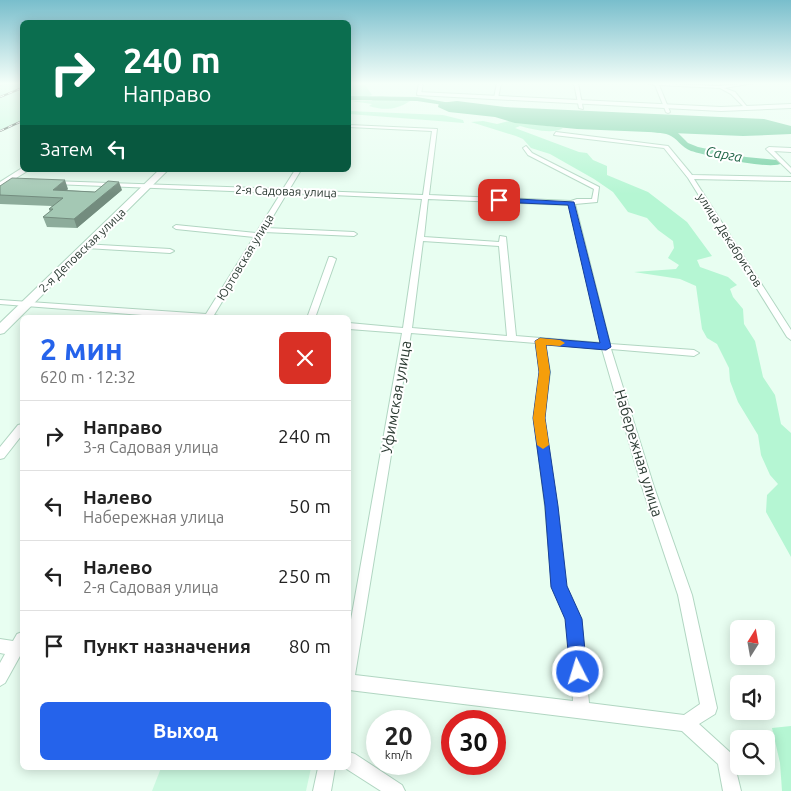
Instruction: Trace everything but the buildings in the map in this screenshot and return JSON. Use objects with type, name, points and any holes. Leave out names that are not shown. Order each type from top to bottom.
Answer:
[{"type":"street","name":"Уфимская улица","points":[[351,126],[425,128],[435,130],[407,330],[351,660]]},
{"type":"street","name":"улица Декабристов","points":[[556,134],[666,147],[690,177],[787,325],[791,337]]},
{"type":"street","points":[[526,148],[530,154],[597,188],[597,199],[594,201],[577,201],[572,203]]},
{"type":"street","points":[[791,150],[769,149],[791,171]]},
{"type":"street","points":[[0,186],[4,180],[21,172]]},
{"type":"street","name":"2-я Деповская улица","points":[[0,330],[162,172]]},
{"type":"street","name":"Юртовская улица","points":[[210,315],[297,172]]},
{"type":"street","points":[[690,177],[791,179]]},
{"type":"street","points":[[4,180],[26,181]]},
{"type":"street","name":"2-я Садовая улица","points":[[43,182],[572,203]]},
{"type":"street","name":"Набережная улица","points":[[572,203],[606,347],[648,487],[685,595],[708,708],[686,723]]},
{"type":"street","points":[[176,227],[260,233],[354,234]]},
{"type":"street","points":[[420,239],[502,240],[512,339]]},
{"type":"street","points":[[86,246],[170,251]]},
{"type":"street","points":[[312,315],[332,259]]},
{"type":"street","points":[[0,302],[181,315]]},
{"type":"street","points":[[351,326],[694,353]]},
{"type":"street","points":[[540,341],[545,372],[539,418],[552,506],[559,587],[574,619],[582,710]]},
{"type":"street","points":[[0,455],[20,430]]},
{"type":"street","points":[[0,646],[20,645]]},
{"type":"street","points":[[0,678],[20,647]]},
{"type":"street","points":[[351,682],[686,723],[726,760],[732,791]]},
{"type":"street","points":[[351,761],[396,791]]},
{"type":"street","points":[[322,791],[327,770]]},
{"type":"shaded area","points":[[0,120],[20,120],[20,121],[0,130]]},
{"type":"shaded area","points":[[425,120],[463,120],[464,123]]},
{"type":"shaded area","points":[[505,120],[768,120],[791,126],[791,134],[743,136],[577,129],[515,123]]},
{"type":"shaded area","points":[[483,121],[497,124],[509,121],[563,128],[548,131],[520,126],[515,128],[579,152],[587,153],[593,160],[607,166],[607,175],[648,192],[687,222],[712,256],[697,260],[700,267],[728,277],[737,285],[730,289],[733,297],[743,309],[744,324],[755,341],[763,377],[775,395],[781,424],[791,433],[791,557],[766,512],[767,495],[778,484],[770,475],[761,455],[758,435],[738,402],[730,381],[729,368],[717,344],[707,338],[702,329],[696,286],[680,279],[634,272],[676,269],[679,265],[668,258],[674,248],[673,241],[658,230],[647,218],[628,212],[613,192],[594,179],[550,154],[531,148],[523,139],[471,122]]},
{"type":"shaded area","points":[[791,726],[791,791],[782,791],[775,730],[772,728]]},
{"type":"shaded area","points":[[160,770],[311,770],[306,791],[152,791]]},
{"type":"waterway","name":"Сарга","points":[[649,129],[673,133],[685,145],[695,149],[746,160],[777,163]]},
{"type":"railway","points":[[0,131],[20,122]]},
{"type":"slow traffic","points":[[543,445],[539,418],[545,372],[540,341],[560,343]]},
{"type":"route","points":[[499,200],[572,203],[606,347],[540,341],[545,372],[539,418],[552,506],[559,587],[574,619],[578,672]]}]
